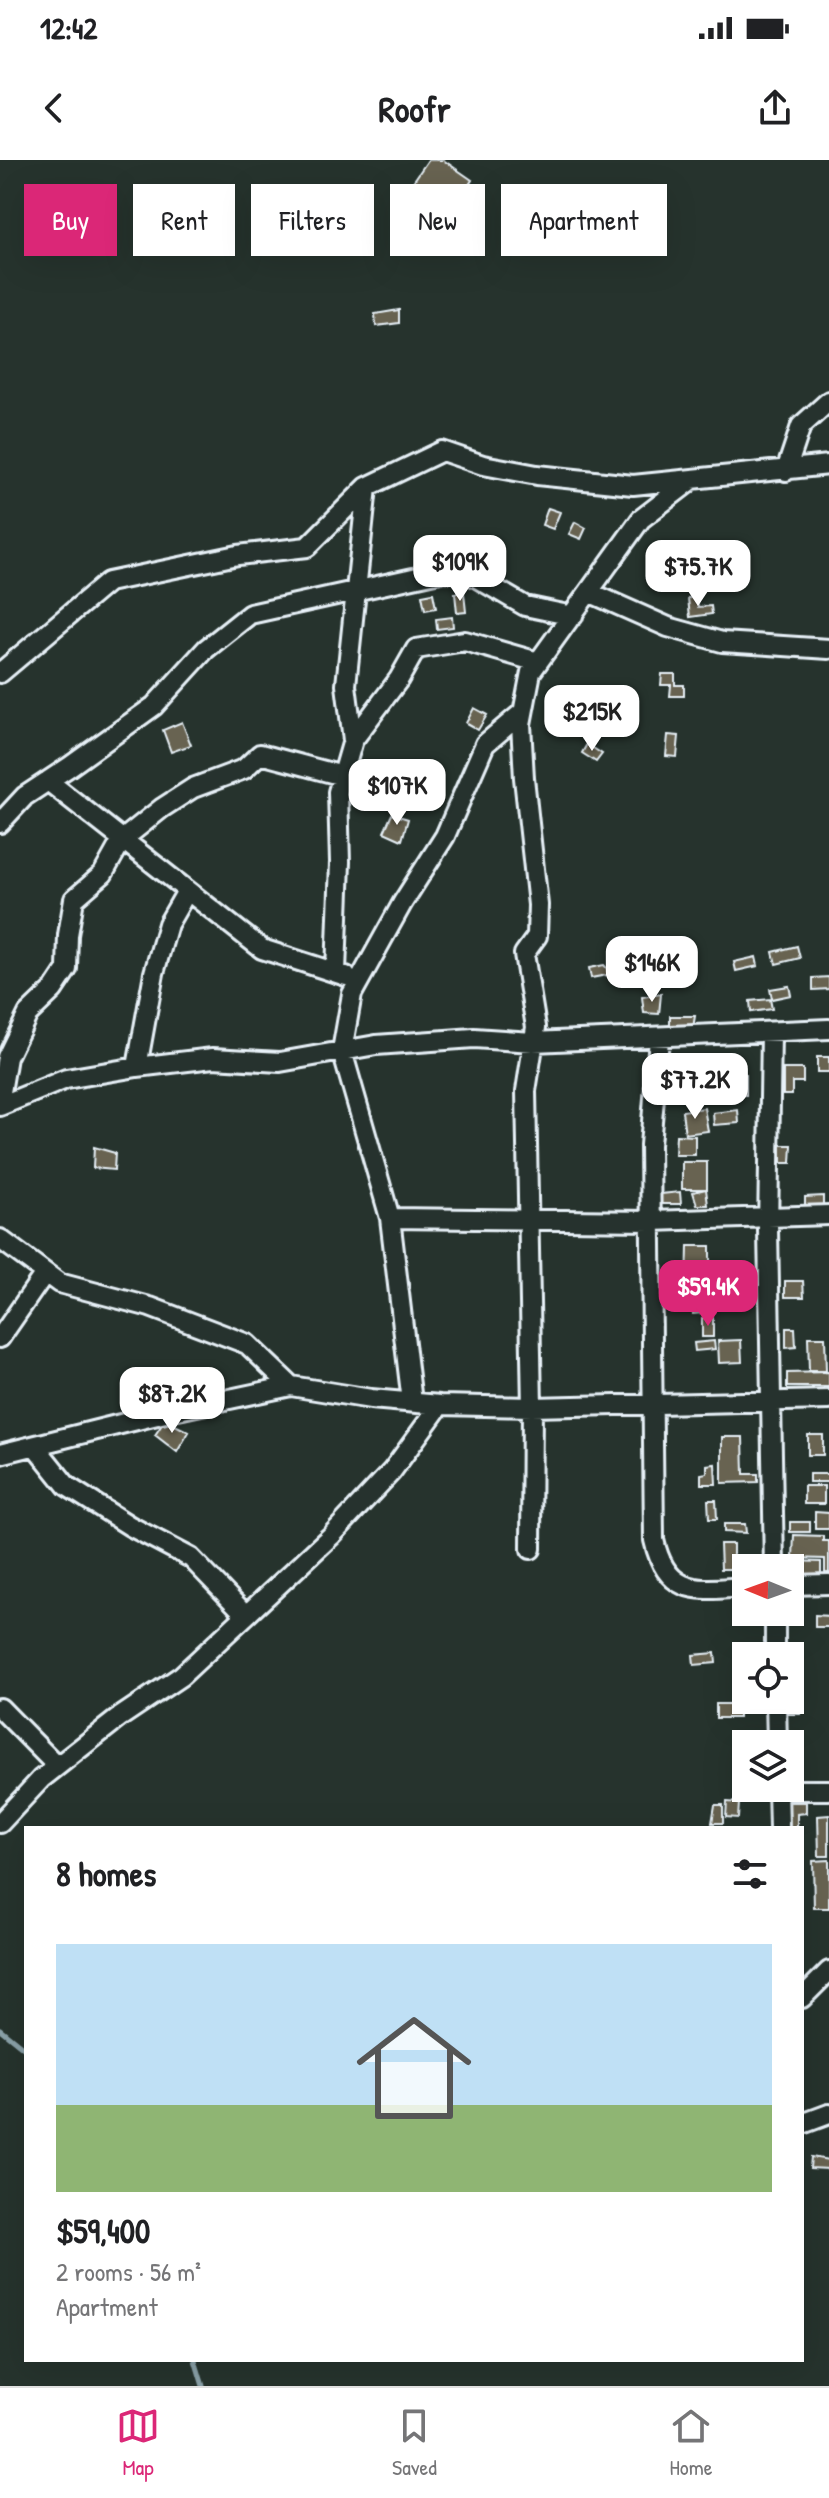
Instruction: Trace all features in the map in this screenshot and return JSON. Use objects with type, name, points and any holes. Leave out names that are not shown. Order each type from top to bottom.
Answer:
[{"type":"street","points":[[786,471],[801,426],[829,401]]},
{"type":"street","points":[[0,673],[108,582],[238,555],[307,547],[367,487],[442,451],[483,465],[537,475],[633,485],[829,465]]},
{"type":"street","points":[[531,1549],[532,1407],[526,1091],[536,1027],[524,954],[537,936],[538,905],[521,724],[531,672],[538,662],[591,593],[641,519],[693,479]]},
{"type":"street","points":[[353,740],[346,685],[367,487]]},
{"type":"street","points":[[0,823],[25,796],[154,706],[206,649],[250,614],[445,571],[470,574],[525,606],[573,616]]},
{"type":"street","points":[[591,593],[668,627],[722,642],[829,649]]},
{"type":"street","points":[[336,972],[340,862],[338,792],[353,740],[399,679],[416,649],[465,641],[538,662]]},
{"type":"street","points":[[412,1402],[390,1218],[342,1051],[352,994],[403,902],[445,836],[485,744],[523,712]]},
{"type":"street","points":[[0,1098],[7,1057],[28,1014],[53,990],[67,969],[74,899],[103,874],[122,840],[193,788],[244,769],[260,754],[343,776]]},
{"type":"street","points":[[48,781],[262,949],[360,980]]},
{"type":"street","points":[[137,1067],[154,973],[168,924],[187,891]]},
{"type":"street","points":[[0,1106],[66,1079],[213,1058],[280,1062],[376,1045],[474,1038],[533,1042],[659,1039],[829,1029]]},
{"type":"street","points":[[771,1032],[768,1216],[774,1554]]},
{"type":"street","points":[[659,1039],[650,1145],[654,1540],[660,1563],[670,1577],[684,1586],[732,1588]]},
{"type":"street","points":[[390,1218],[651,1221],[829,1215]]},
{"type":"street","points":[[0,1239],[59,1283],[150,1307],[247,1344],[291,1386]]},
{"type":"street","points":[[0,1338],[45,1273]]},
{"type":"street","points":[[0,1454],[173,1411],[291,1386],[440,1405],[532,1407],[829,1400]]},
{"type":"street","points":[[0,1823],[57,1766],[120,1717],[181,1676],[342,1525],[392,1471],[440,1405]]},
{"type":"street","points":[[35,1446],[67,1486],[130,1526],[191,1558],[246,1615]]},
{"type":"street","points":[[804,1585],[829,1584]]},
{"type":"street","points":[[0,1708],[57,1766]]},
{"type":"street","points":[[804,1790],[829,1790]]},
{"type":"street","points":[[778,1802],[779,1826]]},
{"type":"street","points":[[804,1996],[829,1971]]},
{"type":"street","points":[[804,2123],[829,2114]]},
{"type":"building","points":[[428,160],[443,160],[472,180],[469,184],[412,184]]},
{"type":"building","points":[[399,310],[399,323],[376,326],[375,314]]},
{"type":"building","points":[[548,508],[560,512],[553,529],[542,525]]},
{"type":"building","points":[[575,522],[586,528],[581,539],[569,534]]},
{"type":"building","points":[[683,550],[705,555],[703,564],[681,560]]},
{"type":"building","points":[[433,593],[436,608],[425,610],[422,595]]},
{"type":"building","points":[[455,593],[464,593],[466,612],[457,613]]},
{"type":"building","points":[[697,597],[698,607],[711,606],[712,614],[690,617],[688,598]]},
{"type":"building","points":[[452,617],[453,627],[437,629],[436,619]]},
{"type":"building","points":[[662,674],[675,674],[675,685],[684,685],[684,696],[670,696],[671,685],[661,685]]},
{"type":"building","points":[[474,708],[487,715],[478,730],[466,723]]},
{"type":"building","points":[[182,722],[191,745],[171,752],[163,730]]},
{"type":"building","points":[[668,735],[679,736],[677,757],[666,756]]},
{"type":"building","points":[[587,744],[602,754],[596,762],[582,753]]},
{"type":"building","points":[[392,814],[408,819],[402,840],[384,832]]},
{"type":"building","points":[[797,946],[800,958],[776,964],[773,952]]},
{"type":"building","points":[[756,957],[758,966],[736,971],[734,962]]},
{"type":"building","points":[[604,965],[612,974],[591,978],[589,968]]},
{"type":"building","points":[[644,966],[666,967],[665,984],[640,981]]},
{"type":"building","points":[[829,977],[829,989],[813,990],[813,978]]},
{"type":"building","points":[[789,986],[791,995],[772,999],[770,989]]},
{"type":"building","points":[[661,994],[659,1014],[644,1013],[642,997]]},
{"type":"building","points":[[770,999],[772,1009],[751,1012],[750,1001]]},
{"type":"building","points":[[670,1016],[695,1016],[693,1028],[670,1028]]},
{"type":"building","points":[[817,1057],[829,1057],[829,1072],[817,1072]]},
{"type":"building","points":[[687,1059],[712,1059],[711,1071],[686,1070]]},
{"type":"building","points":[[783,1069],[803,1069],[803,1082],[792,1082],[792,1095],[783,1095]]},
{"type":"building","points":[[717,1074],[746,1074],[746,1095],[717,1095]]},
{"type":"building","points":[[704,1108],[708,1131],[685,1134],[682,1111]]},
{"type":"building","points":[[738,1110],[739,1123],[714,1125],[713,1113]]},
{"type":"building","points":[[676,1135],[695,1136],[695,1155],[675,1155]]},
{"type":"building","points":[[781,1145],[792,1145],[791,1163],[781,1163]]},
{"type":"building","points":[[94,1147],[115,1153],[114,1170],[93,1168]]},
{"type":"building","points":[[682,1162],[707,1162],[707,1189],[682,1189]]},
{"type":"building","points":[[706,1189],[708,1205],[697,1205],[693,1192]]},
{"type":"building","points":[[680,1192],[681,1204],[661,1204],[661,1194]]},
{"type":"building","points":[[823,1196],[823,1205],[805,1205],[805,1197]]},
{"type":"building","points":[[688,1246],[710,1246],[710,1288],[687,1288]]},
{"type":"building","points":[[785,1281],[803,1281],[804,1297],[785,1297]]},
{"type":"building","points":[[712,1292],[714,1312],[693,1314],[691,1294]]},
{"type":"building","points":[[702,1318],[713,1318],[713,1337],[702,1337]]},
{"type":"building","points":[[786,1328],[795,1328],[796,1347],[786,1348]]},
{"type":"building","points":[[808,1337],[825,1337],[826,1371],[809,1371]]},
{"type":"building","points":[[741,1340],[742,1362],[719,1363],[718,1341]]},
{"type":"building","points":[[714,1341],[715,1349],[695,1351],[694,1343]]},
{"type":"building","points":[[829,1372],[829,1387],[787,1387],[787,1373]]},
{"type":"building","points":[[165,1420],[189,1432],[177,1452],[155,1435]]},
{"type":"building","points":[[808,1435],[823,1435],[823,1455],[808,1455]]},
{"type":"building","points":[[722,1437],[743,1437],[744,1474],[758,1474],[758,1482],[722,1483]]},
{"type":"building","points":[[715,1464],[716,1484],[701,1484],[701,1474],[707,1473],[707,1465]]},
{"type":"building","points":[[809,1474],[829,1474],[829,1482],[809,1482]]},
{"type":"building","points":[[804,1486],[824,1486],[824,1504],[804,1504]]},
{"type":"building","points":[[708,1500],[716,1500],[717,1519],[709,1519]]},
{"type":"building","points":[[815,1512],[829,1513],[829,1529],[815,1529]]},
{"type":"building","points":[[790,1522],[810,1522],[810,1532],[790,1532]]},
{"type":"building","points":[[724,1524],[745,1524],[746,1533],[724,1532]]},
{"type":"building","points":[[794,1535],[823,1536],[823,1541],[829,1541],[829,1581],[825,1581],[825,1559],[804,1558],[804,1554],[793,1554]]},
{"type":"building","points":[[720,1544],[733,1544],[732,1569],[721,1569]]},
{"type":"building","points":[[804,1561],[821,1562],[821,1581],[804,1580]]},
{"type":"building","points":[[815,1615],[829,1616],[829,1627],[815,1627]]},
{"type":"building","points":[[715,1653],[716,1663],[694,1665],[693,1655]]},
{"type":"building","points":[[716,1704],[732,1704],[732,1714],[739,1714],[739,1718],[716,1718]]},
{"type":"building","points":[[727,1802],[739,1803],[738,1818],[726,1817]]},
{"type":"building","points":[[785,1802],[806,1802],[806,1813],[797,1814],[797,1826],[788,1826]]},
{"type":"building","points":[[715,1805],[723,1805],[723,1823],[712,1823]]},
{"type":"building","points":[[829,1815],[829,1856],[819,1856],[818,1816]]},
{"type":"building","points":[[829,1860],[829,1908],[814,1908],[813,1861]]},
{"type":"building","points":[[811,2157],[829,2160],[829,2169],[810,2168]]},
{"type":"waterway","points":[[0,2029],[24,2048]]},
{"type":"waterway","points":[[196,2362],[203,2386]]}]
